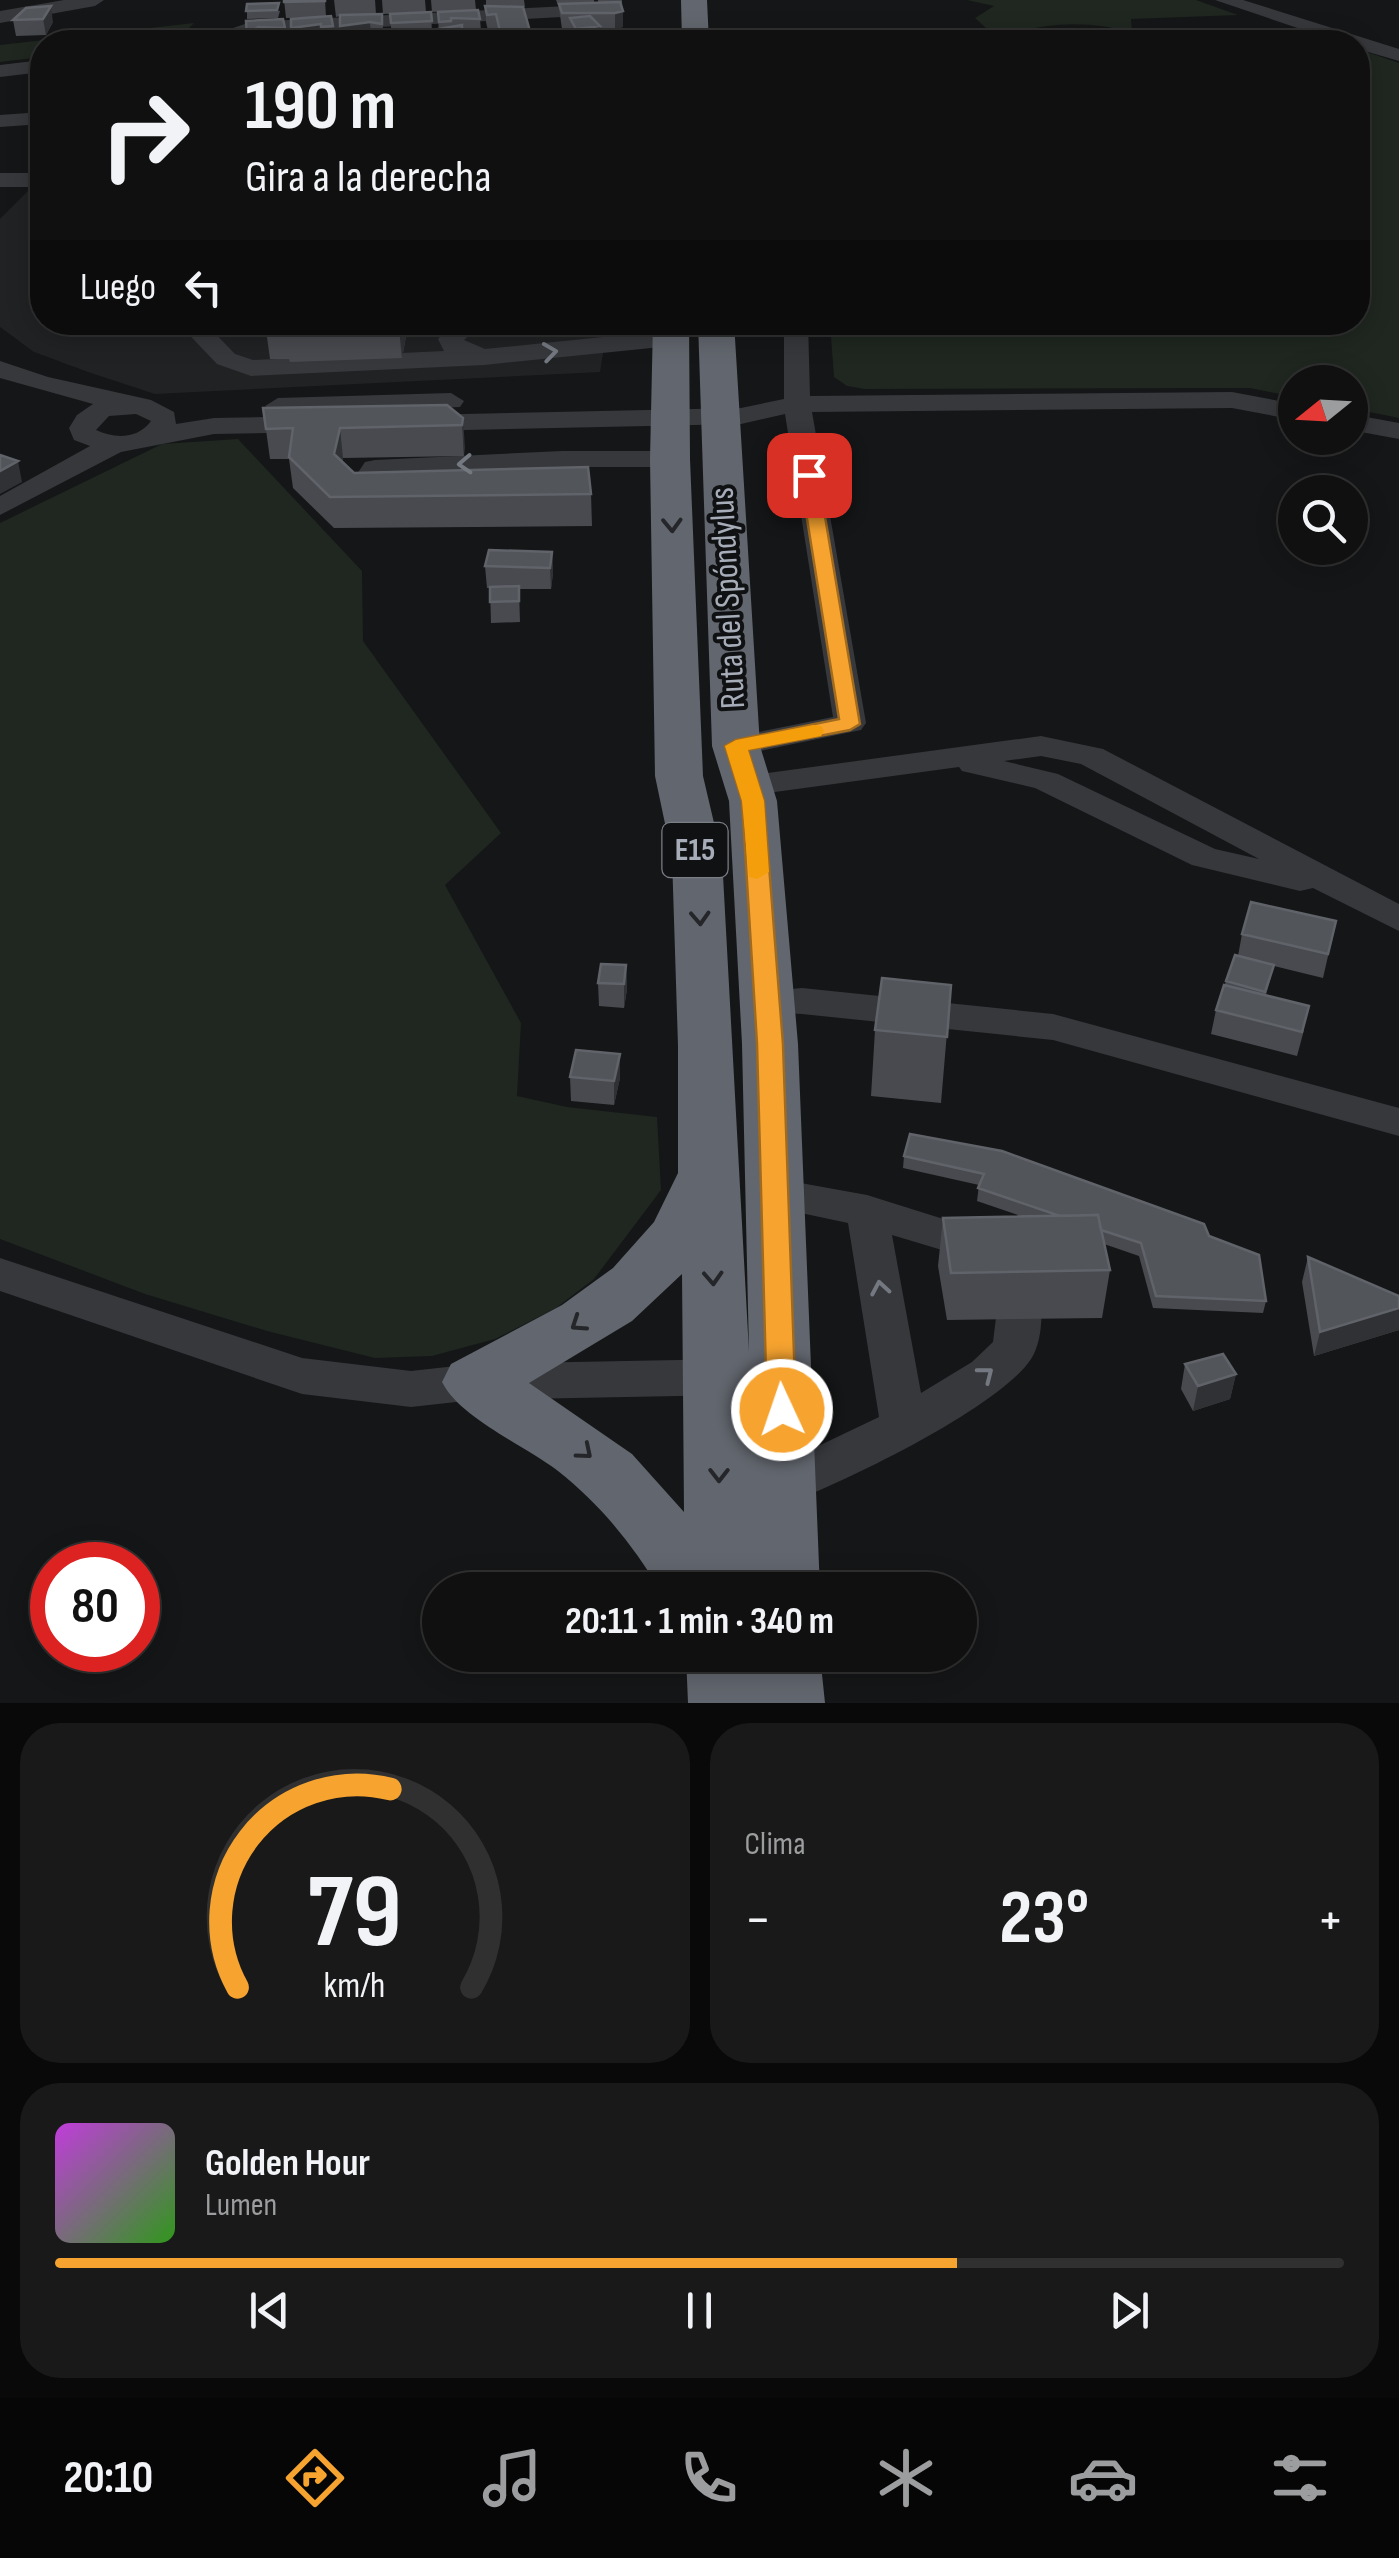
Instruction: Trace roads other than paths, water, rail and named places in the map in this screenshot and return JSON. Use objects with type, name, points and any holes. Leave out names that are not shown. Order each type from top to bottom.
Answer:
[{"type":"highway","points":[[694,0],[695,30]]},
{"type":"highway","name":"Ruta del Spóndylus","points":[[680,335],[741,766],[753,801],[773,1192],[722,1572]]},
{"type":"highway","name":"Ruta del Spóndylus","points":[[690,415],[679,776],[696,857],[706,1046],[707,1174],[749,1376],[785,1484],[784,1572]]},
{"type":"highway","points":[[474,1382],[568,1332],[630,1289],[674,1240],[707,1174]]},
{"type":"highway","points":[[474,1382],[578,1445],[630,1492],[659,1528],[685,1572]]},
{"type":"highway","points":[[740,1672],[788,1703]]},
{"type":"street","points":[[0,17],[95,0]]},
{"type":"street","points":[[1224,0],[1319,30]]},
{"type":"street","points":[[245,30],[543,23],[619,10]]},
{"type":"street","points":[[1370,46],[1399,56]]},
{"type":"street","points":[[0,71],[30,67]]},
{"type":"street","points":[[0,121],[30,119]]},
{"type":"street","points":[[0,180],[28,180]]},
{"type":"street","points":[[202,335],[226,358],[251,368],[484,357],[622,335]]},
{"type":"street","points":[[454,335],[454,348],[484,357]]},
{"type":"street","points":[[741,766],[850,724],[797,404],[796,335]]},
{"type":"street","points":[[0,369],[145,416]]},
{"type":"street","points":[[0,389],[46,405],[82,428],[91,439],[115,444]]},
{"type":"street","points":[[82,428],[92,415],[145,416],[214,426],[552,408],[741,416],[797,404],[1232,400],[1278,409]]},
{"type":"street","points":[[429,494],[372,496],[365,483],[374,468],[562,460],[690,415]]},
{"type":"street","points":[[0,507],[115,444],[145,416]]},
{"type":"street","points":[[1368,425],[1399,431]]},
{"type":"street","points":[[504,491],[560,489],[562,460]]},
{"type":"street","points":[[741,766],[952,758],[1046,782],[1204,857],[1345,890],[1399,918]]},
{"type":"street","points":[[766,1002],[802,1001],[1053,1026],[1399,1122]]},
{"type":"street","points":[[773,1192],[868,1211],[957,1239],[1020,1296],[1014,1349],[988,1375],[904,1426],[833,1464],[785,1484]]},
{"type":"street","points":[[868,1211],[904,1426]]},
{"type":"street","points":[[0,1274],[302,1376],[411,1389],[474,1382],[749,1376]]}]
